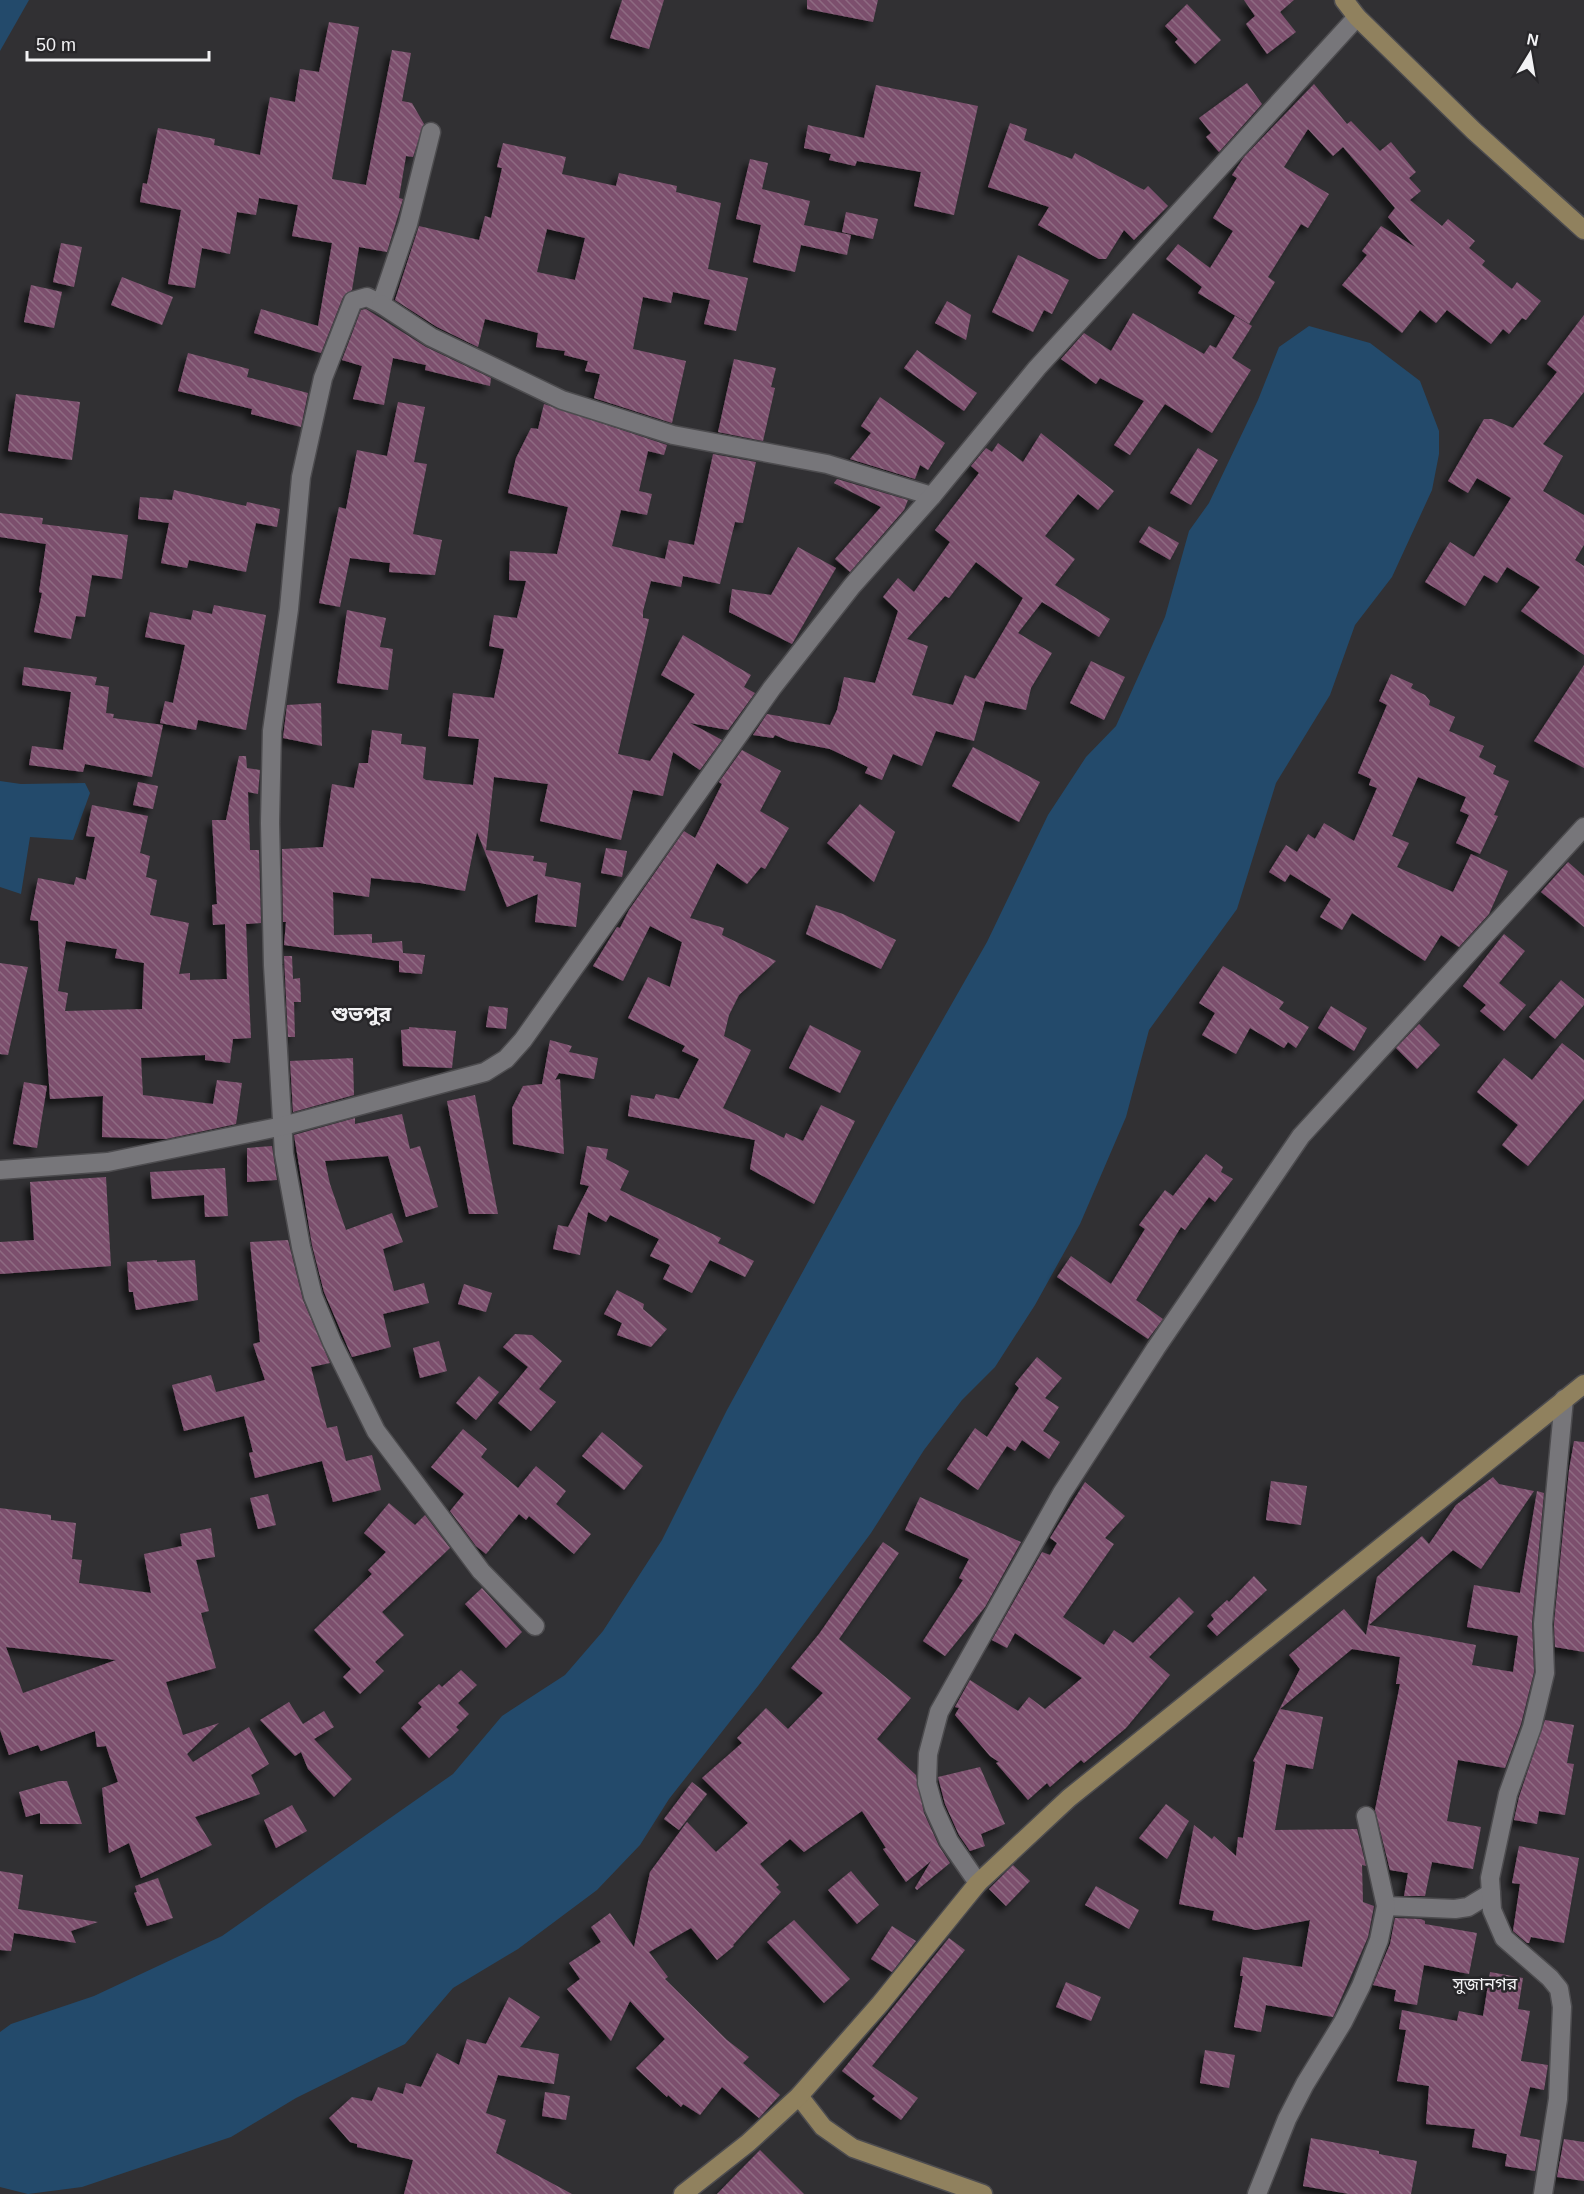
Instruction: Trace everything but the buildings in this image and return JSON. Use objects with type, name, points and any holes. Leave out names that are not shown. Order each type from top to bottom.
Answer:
[{"type":"street","points":[[1344,0],[1357,17],[1474,131],[1584,230]]},
{"type":"street","points":[[0,1170],[108,1162],[283,1126],[485,1072],[506,1059],[523,1040],[772,688],[852,586],[932,496],[1037,368],[1357,17]]},
{"type":"street","points":[[381,304],[408,224],[432,132]]},
{"type":"street","points":[[535,1626],[481,1571],[376,1431],[352,1385],[313,1296],[289,1190],[284,1154],[273,965],[270,823],[272,730],[289,609],[301,477],[323,378],[353,300],[367,297],[431,337],[562,400],[673,435],[827,464],[932,496]]},
{"type":"street","points":[[978,1883],[949,1841],[934,1808],[927,1783],[927,1754],[939,1712],[1062,1493],[1156,1348],[1301,1136],[1584,827]]},
{"type":"street","points":[[683,2194],[748,2143],[799,2096],[880,2004],[978,1883],[1069,1798],[1584,1384]]},
{"type":"street","points":[[1543,2194],[1558,2099],[1562,2007],[1560,1989],[1504,1938],[1492,1910],[1490,1878],[1496,1839],[1508,1794],[1532,1727],[1545,1673],[1543,1624],[1564,1399]]},
{"type":"street","points":[[1257,2194],[1287,2119],[1361,1986],[1378,1940],[1386,1906],[1366,1816]]},
{"type":"street","points":[[1386,1906],[1455,1909],[1468,1907],[1491,1893]]},
{"type":"street","points":[[799,2096],[823,2127],[853,2148],[984,2194]]},
{"type":"water","points":[[0,0],[29,0],[0,51]]},
{"type":"water","points":[[1309,326],[1370,343],[1420,381],[1439,431],[1439,454],[1432,490],[1392,577],[1355,625],[1330,695],[1276,783],[1237,909],[1149,1030],[1126,1117],[1080,1224],[1035,1305],[995,1367],[962,1400],[924,1450],[871,1533],[758,1686],[669,1799],[640,1845],[597,1890],[518,1949],[453,1988],[405,2044],[296,2098],[231,2137],[82,2187],[28,2194],[0,2187],[0,2032],[11,2024],[94,1996],[222,1936],[453,1774],[502,1716],[565,1675],[603,1631],[662,1540],[727,1410],[893,1107],[987,942],[1048,815],[1086,757],[1116,726],[1165,617],[1189,531],[1209,503],[1258,400],[1279,347]]},
{"type":"water","points":[[0,781],[21,784],[85,783],[90,793],[73,840],[30,837],[21,894],[0,887]]},
{"type":"district","name":"শুভপুর","points":[[361,1014]]},
{"type":"district","name":"সুজানগর","points":[[1485,1984]]}]
